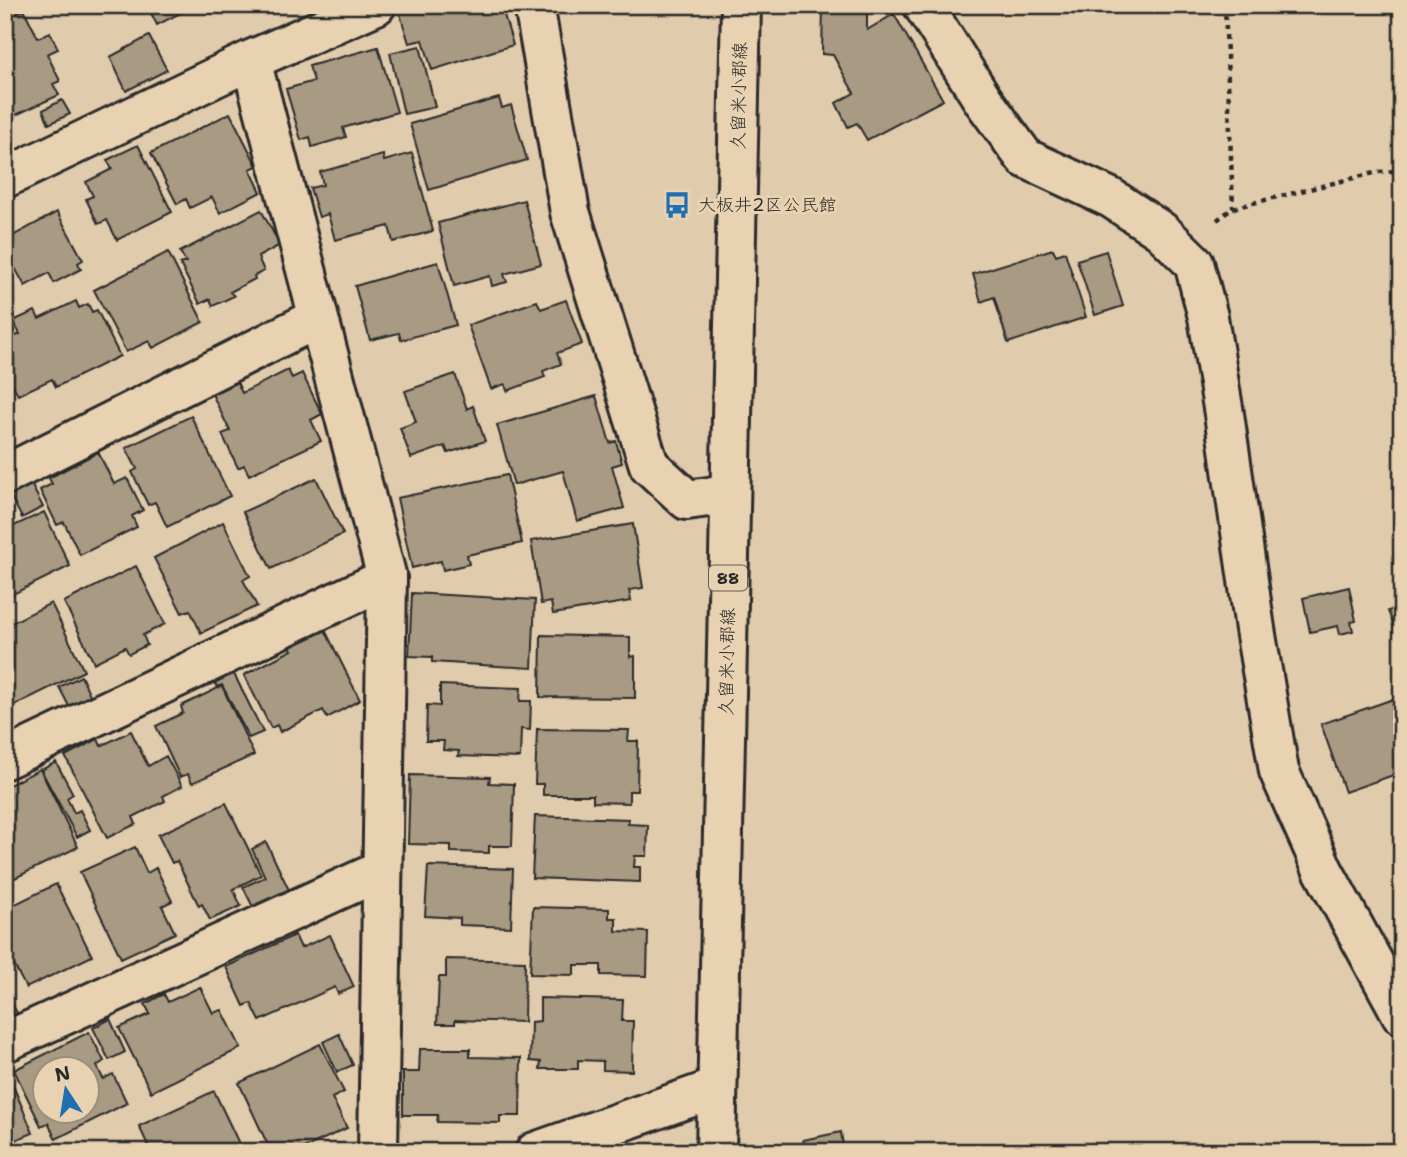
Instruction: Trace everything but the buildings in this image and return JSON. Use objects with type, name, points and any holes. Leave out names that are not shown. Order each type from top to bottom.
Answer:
[{"type":"street","points":[[5,178],[251,60],[376,5]]},
{"type":"street","points":[[534,5],[570,212],[649,465],[687,500],[730,494]]},
{"type":"street","name":"久留米小郡線","points":[[716,1152],[741,5]]},
{"type":"street","points":[[923,5],[983,100],[1025,158],[1111,198],[1161,231],[1194,262],[1208,317],[1279,771],[1323,870],[1402,1015]]},
{"type":"street","points":[[251,60],[387,578],[378,1152]]},
{"type":"street","points":[[5,475],[318,318]]},
{"type":"street","points":[[5,759],[387,578]]},
{"type":"street","points":[[5,1042],[382,870]]},
{"type":"street","points":[[535,1152],[717,1088]]},
{"type":"path","points":[[1225,5],[1233,208]]},
{"type":"path","points":[[1180,248],[1233,208],[1378,172],[1402,170]]},
{"type":"place","name":"大板井2区公民館","points":[[677,205]]}]
